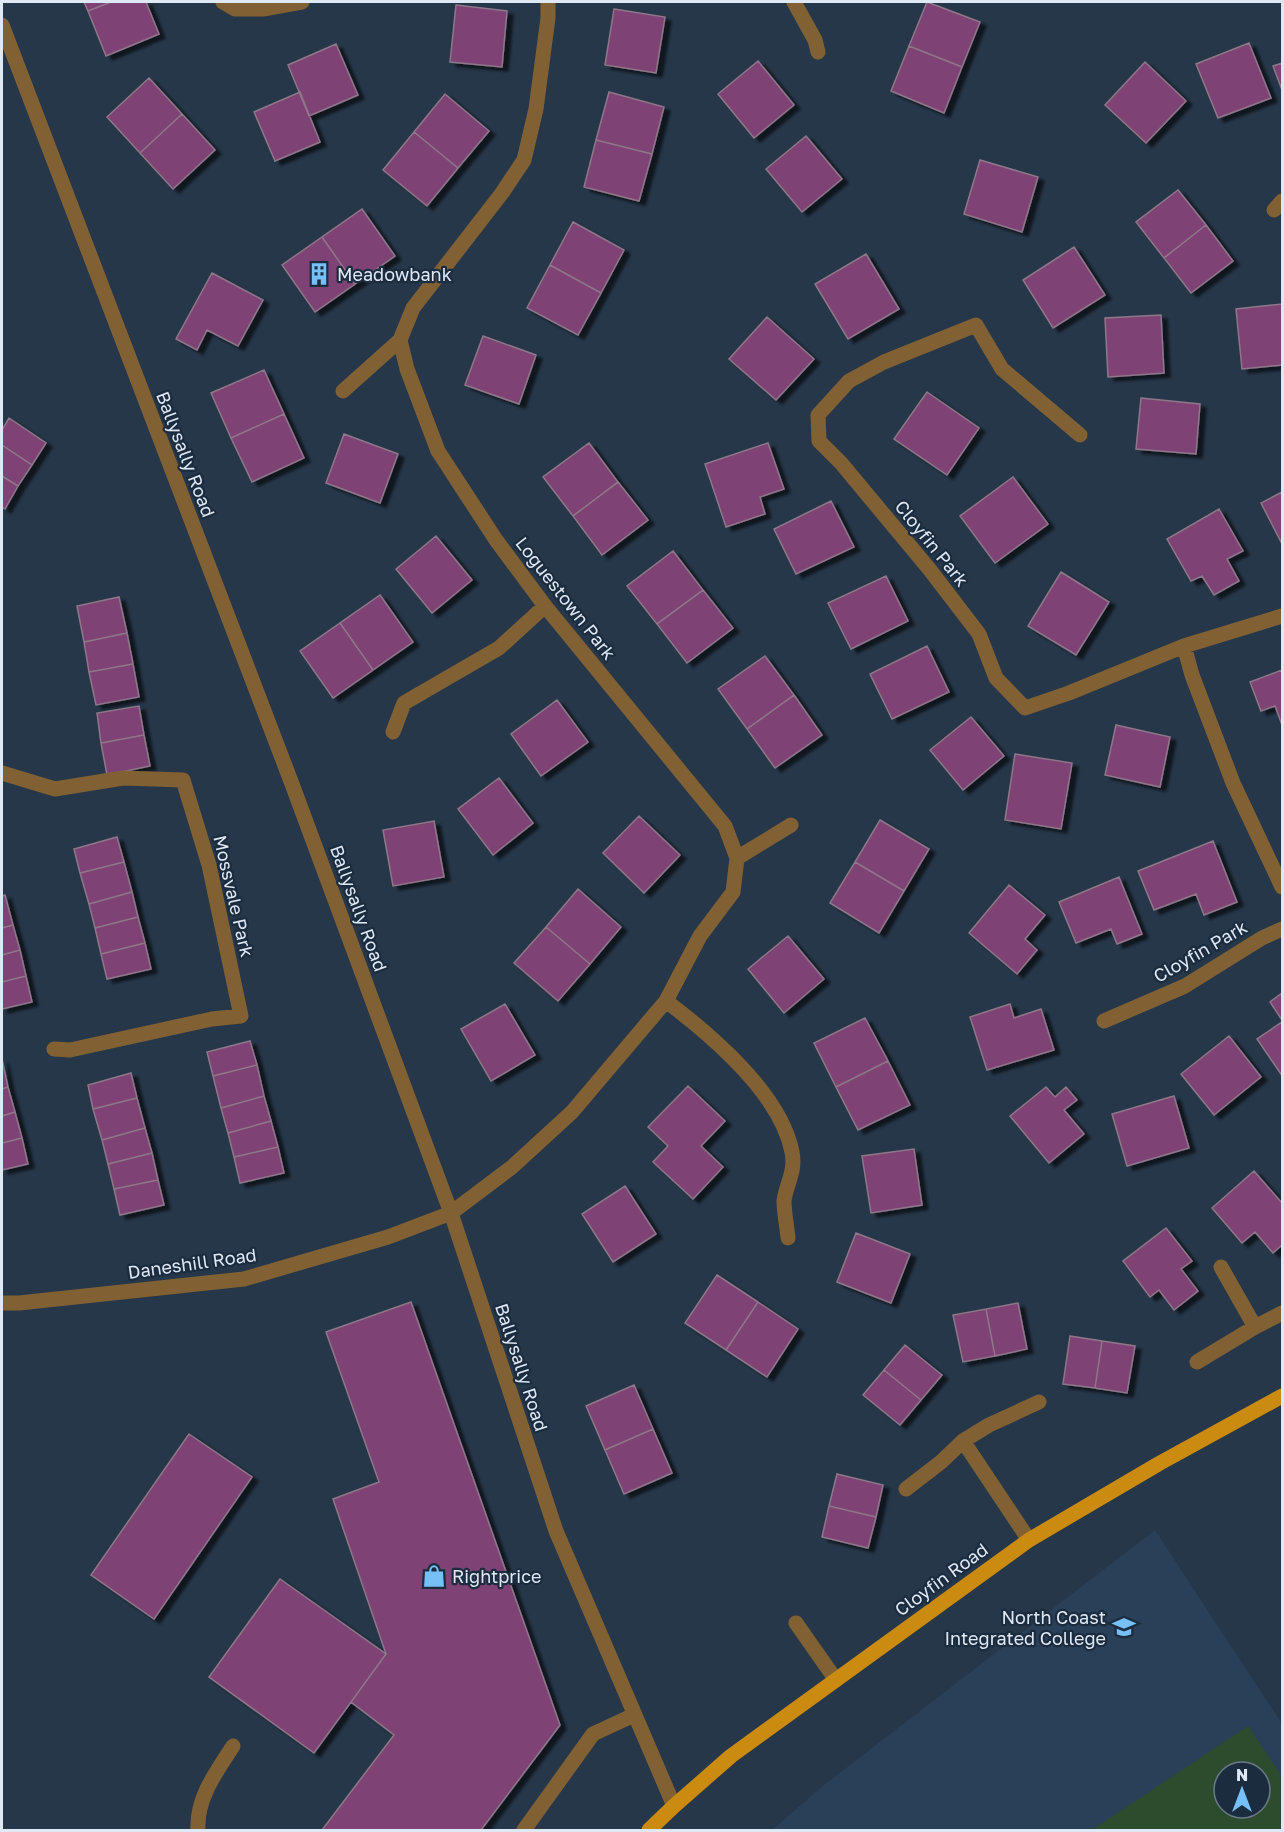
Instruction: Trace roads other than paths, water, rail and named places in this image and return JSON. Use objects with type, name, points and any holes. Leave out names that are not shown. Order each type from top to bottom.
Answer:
[{"type":"main road","name":"Cloyfin Road","points":[[649,1830],[731,1756],[1029,1540],[1160,1463],[1282,1396]]},
{"type":"street","points":[[223,2],[235,9],[263,9],[302,2]]},
{"type":"street","points":[[343,391],[400,340],[413,308],[502,193],[524,160],[536,109],[548,2]]},
{"type":"street","points":[[794,2],[818,52]]},
{"type":"street","name":"Ballysally Road","points":[[2,26],[292,784],[451,1213],[556,1531],[674,1806]]},
{"type":"street","name":"Cloyfin Park","points":[[1080,435],[1002,369],[976,325],[884,362],[849,381],[818,415],[819,441],[842,463],[930,570],[979,634],[996,678],[1025,708],[1069,693],[1184,646],[1282,616]]},
{"type":"street","name":"Loguestown Park","points":[[400,340],[406,369],[438,451],[496,540],[545,606],[725,826],[737,858],[733,892],[700,936],[666,1001],[572,1112],[512,1167],[451,1213]]},
{"type":"street","points":[[393,732],[404,703],[499,648],[545,606]]},
{"type":"street","points":[[1184,646],[1192,675],[1233,783],[1282,887]]},
{"type":"street","name":"Mossvale Park","points":[[2,774],[55,789],[123,778],[183,780],[209,865],[241,1016],[212,1019],[70,1050],[54,1049]]},
{"type":"street","points":[[737,858],[791,825]]},
{"type":"street","name":"Cloyfin Park","points":[[1104,1021],[1185,986],[1262,938],[1282,929]]},
{"type":"street","points":[[666,1001],[704,1029],[756,1082],[786,1130],[793,1154],[793,1174],[784,1200],[788,1238]]},
{"type":"street","name":"Daneshill Road","points":[[2,1303],[244,1279],[388,1237],[451,1213]]},
{"type":"street","points":[[1221,1267],[1255,1327]]},
{"type":"street","points":[[1197,1362],[1282,1313]]},
{"type":"street","points":[[906,1489],[941,1462],[963,1441],[989,1425],[1039,1402]]},
{"type":"street","points":[[963,1441],[1029,1540]]},
{"type":"street","points":[[796,1623],[836,1680]]},
{"type":"street","points":[[524,1830],[593,1734],[634,1715]]},
{"type":"street","points":[[198,1830],[199,1812],[208,1784],[233,1746]]},
{"type":"place","name":"Meadowbank","points":[[319,274]]},
{"type":"place","name":"Rightprice","points":[[434,1576]]},
{"type":"place","name":"North Coast Integrated College","points":[[1124,1627]]}]
